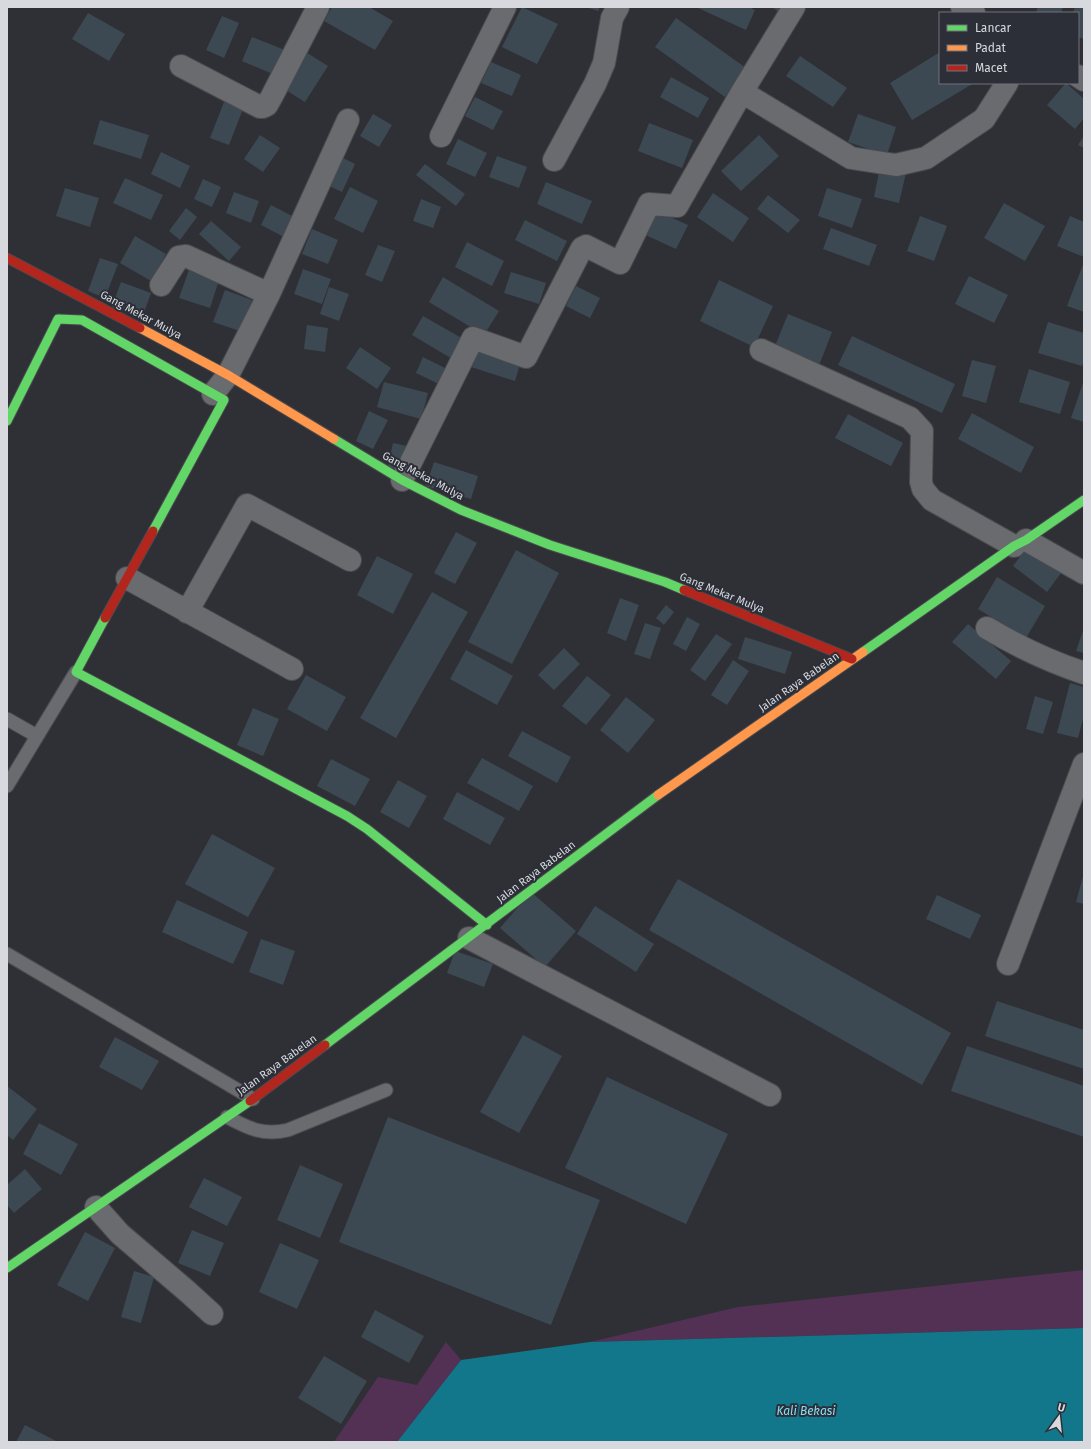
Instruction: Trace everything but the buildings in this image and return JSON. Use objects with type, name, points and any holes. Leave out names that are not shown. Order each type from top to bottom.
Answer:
[{"type":"street","points":[[181,66],[260,107],[263,107],[267,105],[272,96],[318,7]]},
{"type":"street","points":[[441,136],[505,7]]},
{"type":"street","points":[[554,160],[595,84],[604,63],[612,18],[618,7]]},
{"type":"street","points":[[402,480],[473,338],[526,357],[582,248],[586,246],[620,264],[649,204],[677,206],[742,92],[794,7]]},
{"type":"street","points":[[962,7],[972,12]]},
{"type":"street","points":[[742,92],[851,158],[896,165],[926,158],[984,119],[1006,84]]},
{"type":"street","points":[[213,394],[228,375],[269,294],[348,120]]},
{"type":"street","points":[[161,285],[179,257],[186,256],[269,294]]},
{"type":"street","name":"Gang Mekar Mulya","points":[[7,258],[228,375],[402,480],[468,513],[550,545],[665,582],[852,659]]},
{"type":"street","points":[[7,421],[58,319],[82,320],[224,400],[76,672],[367,828],[487,925]]},
{"type":"street","points":[[761,350],[910,418],[922,431],[921,482],[923,489],[932,500],[1084,573]]},
{"type":"street","name":"Jalan Raya Babelan","points":[[7,1268],[253,1099],[487,925],[633,813],[852,659],[1084,500]]},
{"type":"street","points":[[187,612],[248,505],[350,560]]},
{"type":"street","points":[[127,578],[292,669]]},
{"type":"street","points":[[987,628],[1007,640],[1084,673]]},
{"type":"street","points":[[1008,964],[1084,764]]},
{"type":"street","points":[[469,938],[770,1095]]},
{"type":"street","points":[[96,1207],[120,1234],[212,1314]]},
{"type":"lane","points":[[7,786],[76,672]]},
{"type":"lane","points":[[7,719],[37,736]]},
{"type":"lane","points":[[7,954],[253,1099]]},
{"type":"lane","points":[[227,1117],[256,1131],[278,1133],[386,1090]]},
{"type":"shaded area","points":[[1084,1270],[1084,1328],[590,1342],[738,1307]]},
{"type":"shaded area","points":[[446,1342],[461,1360],[397,1442],[334,1442],[378,1377],[417,1385]]},
{"type":"water","name":"Kali Bekasi","points":[[1084,1328],[1084,1442],[397,1442],[461,1360],[590,1342]]},
{"type":"traffic: fast","points":[[7,421],[58,319],[82,320],[224,400],[153,531]]},
{"type":"traffic: fast","points":[[334,439],[402,480],[461,510],[550,545],[665,582],[684,590]]},
{"type":"traffic: fast","points":[[863,652],[1014,546],[1026,540],[1084,500]]},
{"type":"traffic: fast","points":[[105,618],[76,672],[347,816],[367,829],[487,925]]},
{"type":"traffic: fast","points":[[325,1045],[658,795]]},
{"type":"traffic: fast","points":[[7,1268],[250,1101]]},
{"type":"traffic: slow","points":[[140,328],[228,375],[334,439]]},
{"type":"traffic: slow","points":[[658,795],[863,652]]},
{"type":"traffic: jam","points":[[7,258],[140,328]]},
{"type":"traffic: jam","points":[[105,618],[153,531]]},
{"type":"traffic: jam","points":[[684,590],[852,659]]},
{"type":"traffic: jam","points":[[250,1101],[325,1045]]}]
